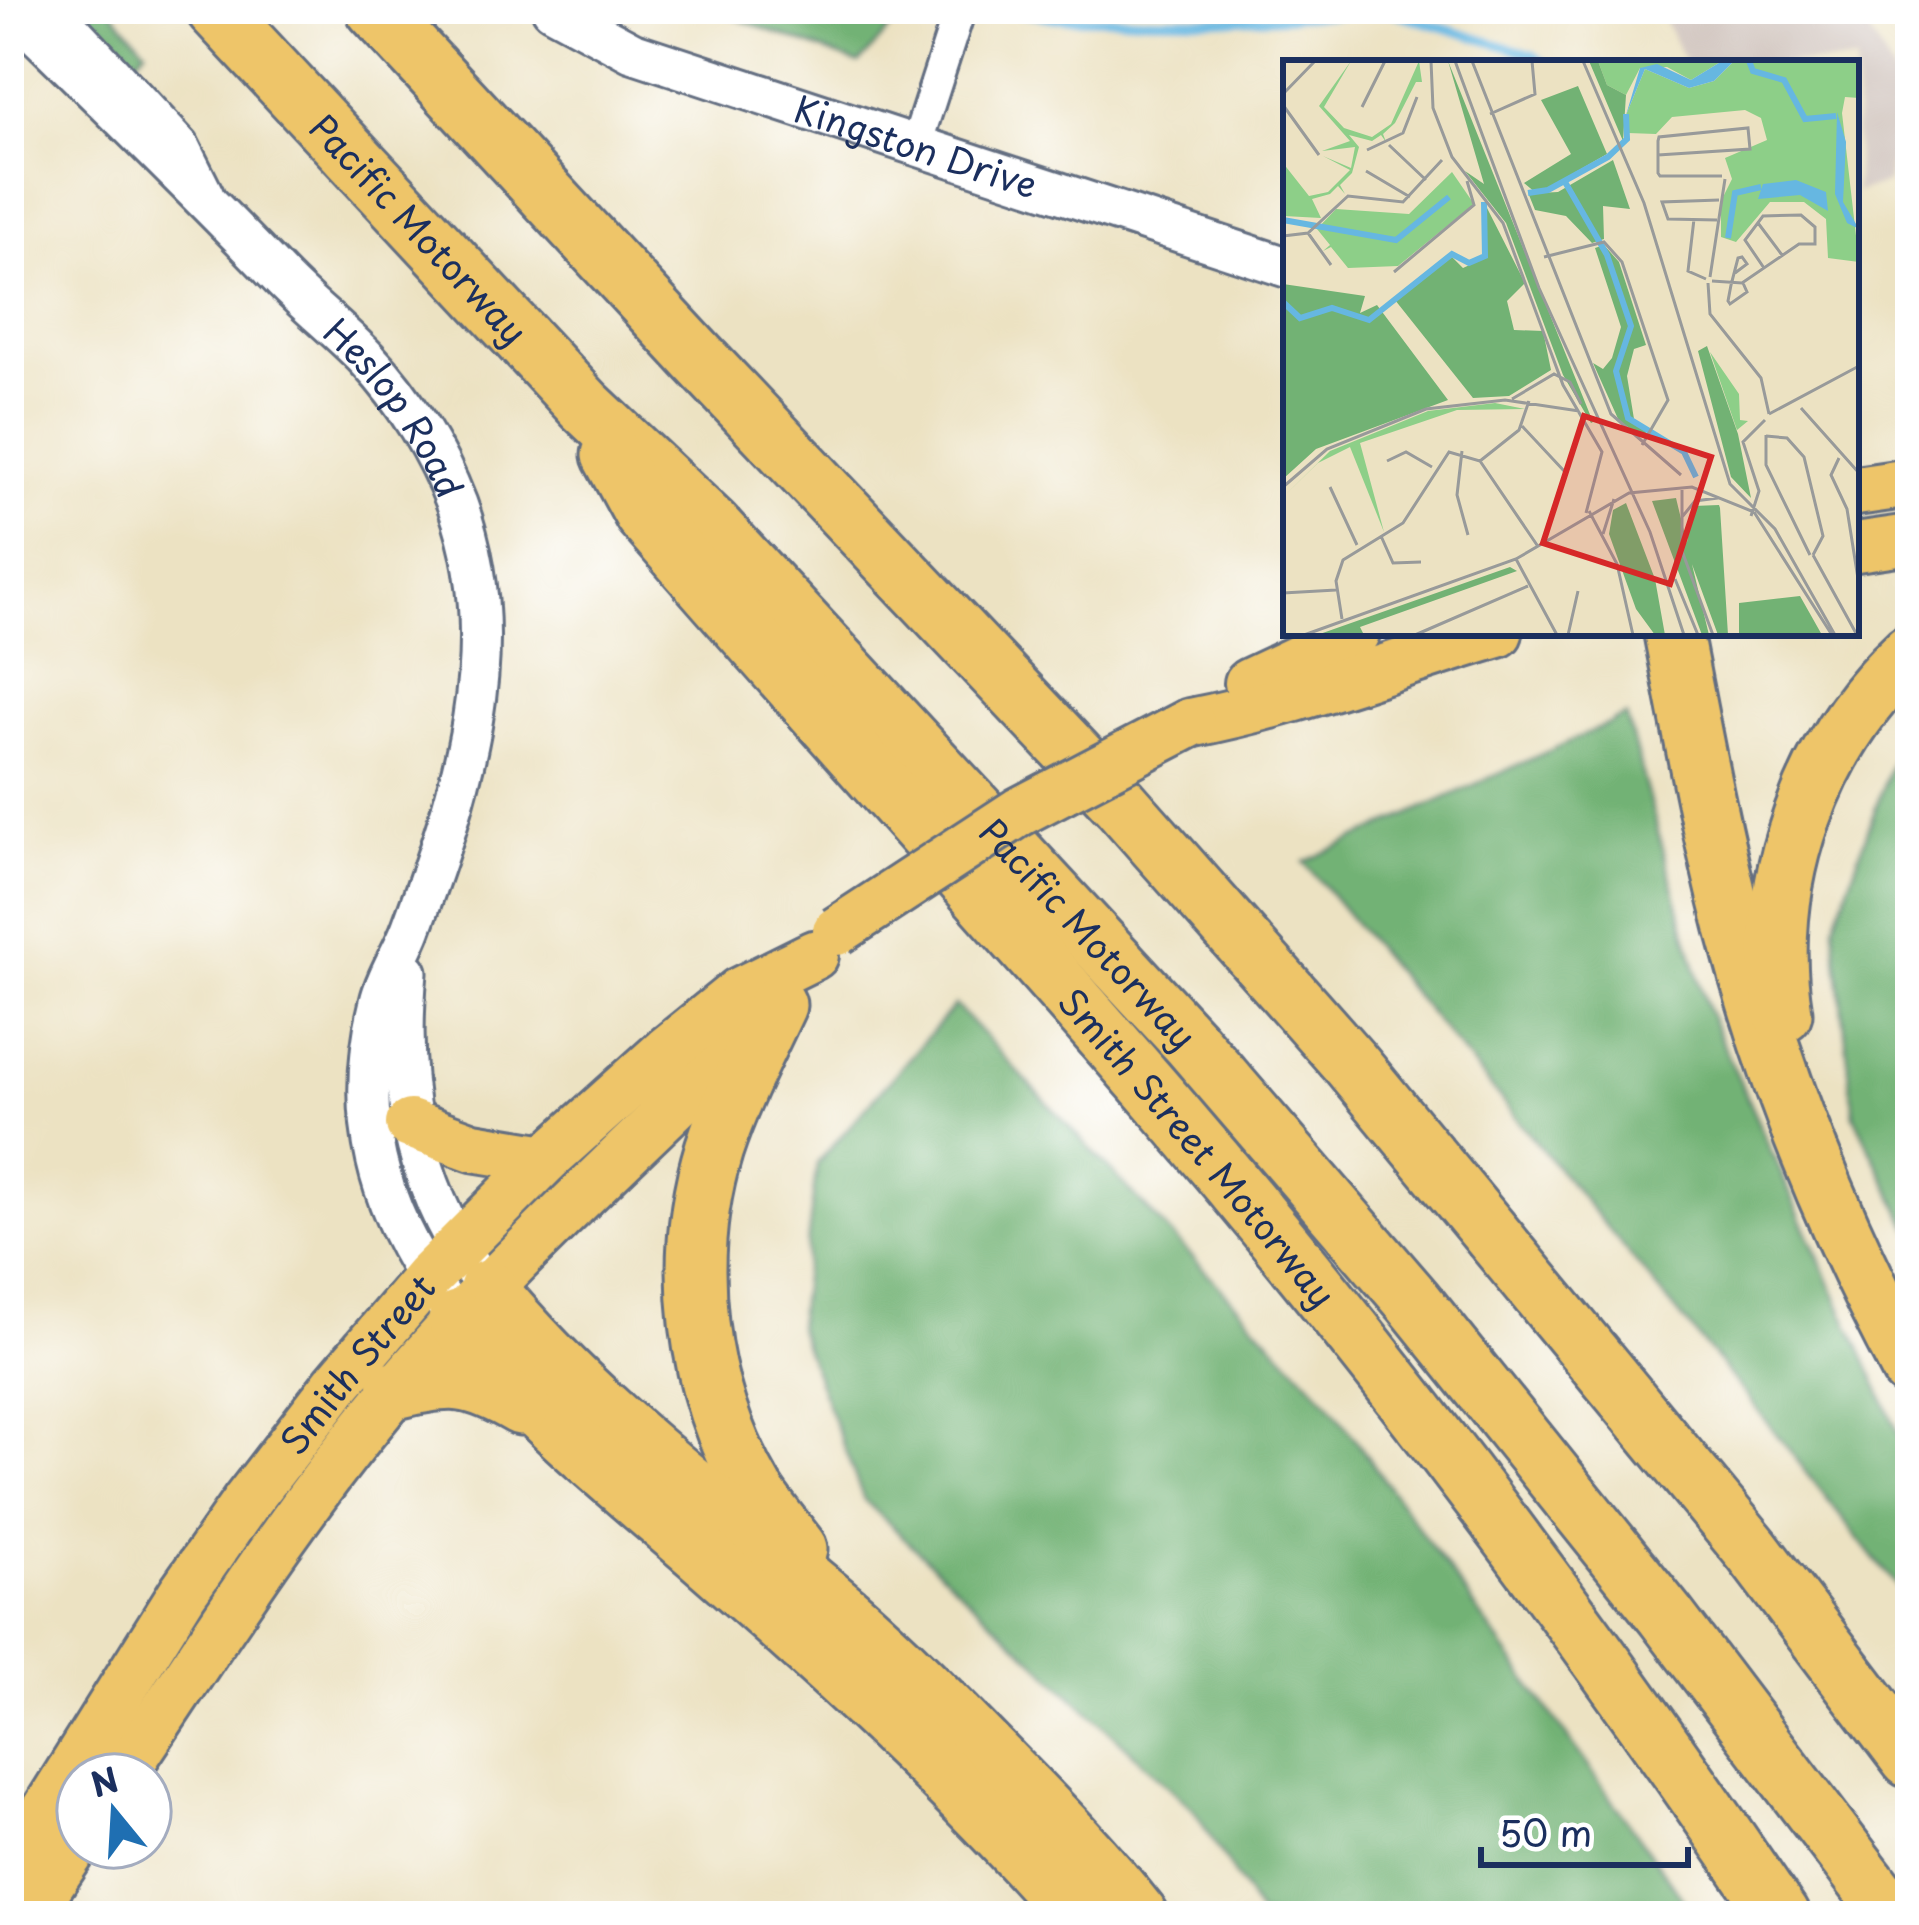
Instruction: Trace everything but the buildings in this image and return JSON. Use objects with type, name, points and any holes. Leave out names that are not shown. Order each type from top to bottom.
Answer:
[{"type":"highway","name":"Pacific Motorway","points":[[214,9],[585,406],[712,526],[1206,1060],[1413,1300],[1591,1522],[1893,1916]]},
{"type":"highway","points":[[375,9],[1121,804],[1351,1064],[1752,1550],[1910,1759]]},
{"type":"highway","name":"Smith Street Motorway","points":[[585,406],[643,514],[1166,1106],[1392,1382],[1532,1567],[1780,1916]]},
{"type":"highway","points":[[1674,636],[1730,909],[1786,1093],[1854,1256],[1910,1368]]},
{"type":"highway","points":[[1786,1093],[1778,937],[1790,856],[1803,811],[1840,736],[1866,698],[1910,653]]},
{"type":"highway","points":[[777,1005],[714,1151],[698,1237],[699,1320],[712,1389],[755,1492],[848,1616]]},
{"type":"highway","points":[[457,1283],[497,1370],[850,1686],[1075,1916]]},
{"type":"highway","points":[[457,1283],[723,1515],[848,1616],[1029,1792],[1139,1916]]},
{"type":"highway","points":[[396,1390],[442,1380],[468,1381],[487,1386],[560,1430]]},
{"type":"main road","points":[[1859,491],[1910,483]]},
{"type":"main road","points":[[1859,546],[1910,538]]},
{"type":"main road","name":"Smith Street","points":[[138,1751],[266,1560],[396,1390],[457,1283],[545,1159],[739,992],[825,943],[1019,812],[1190,723],[1252,681],[1349,636]]},
{"type":"main road","name":"Smith Street","points":[[1190,723],[1258,710],[1488,636]]},
{"type":"main road","name":"Smith Street","points":[[9,1870],[183,1592],[337,1384],[777,1005],[825,943]]},
{"type":"main road","points":[[410,1124],[473,1147],[545,1159]]},
{"type":"main road","points":[[28,1916],[58,1871]]},
{"type":"street","name":"Heslop Road","points":[[11,9],[369,361],[435,455],[466,536],[478,600],[477,704],[448,821],[410,933],[381,996],[370,1068],[379,1182],[404,1242],[457,1283]]},
{"type":"street","points":[[57,9],[183,144],[218,212]]},
{"type":"street","name":"Kingston Drive","points":[[552,9],[632,52],[1283,266]]},
{"type":"street","points":[[916,145],[960,9]]},
{"type":"street","name":"Heslop Road","points":[[410,933],[402,1034],[410,1124],[457,1283]]},
{"type":"shaded area","points":[[1658,9],[1856,9],[1904,94],[1887,183],[1859,192],[1859,60],[1684,60]]},
{"type":"green space","points":[[79,9],[110,9],[146,49],[131,66]]},
{"type":"green space","points":[[711,9],[897,9],[892,27],[859,64]]},
{"type":"green space","points":[[1626,716],[1707,1009],[1910,1459],[1910,1604],[1750,1400],[1304,862]]},
{"type":"green space","points":[[1910,739],[1910,1230],[1854,1115],[1834,927],[1894,755]]},
{"type":"green space","points":[[955,1005],[1327,1400],[1695,1916],[1260,1916],[1193,1809],[864,1500],[797,1326],[817,1164]]},
{"type":"waterway","points":[[997,9],[1055,18],[1228,20],[1391,12],[1540,60]]}]
